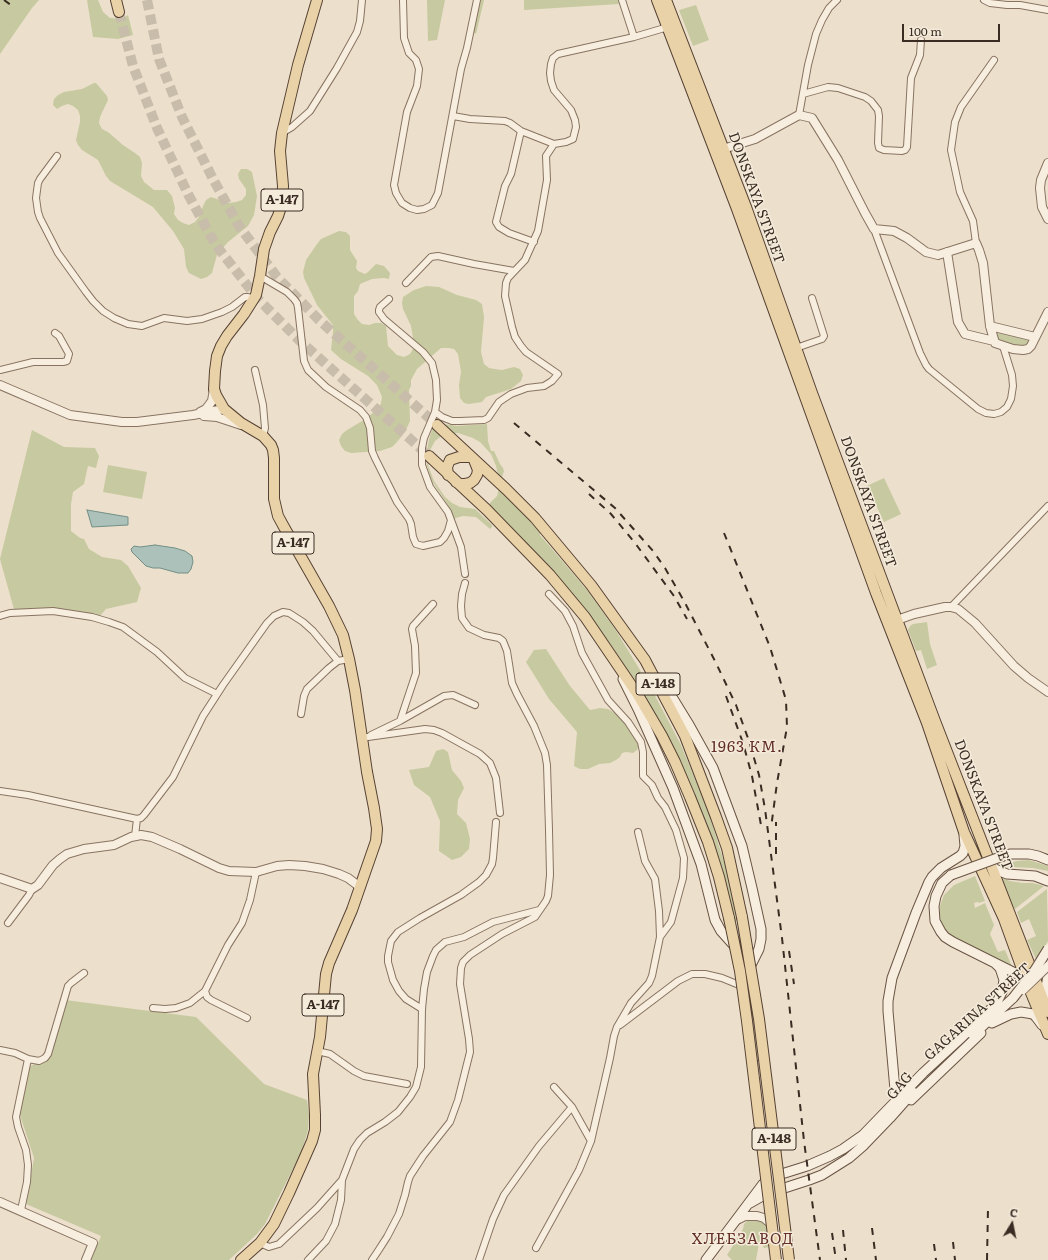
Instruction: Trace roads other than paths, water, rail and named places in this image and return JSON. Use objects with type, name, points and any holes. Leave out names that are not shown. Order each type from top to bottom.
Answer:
[{"type":"main road","points":[[116,0],[119,12]]},
{"type":"main road","name":"А-147","points":[[241,1260],[260,1243],[268,1233],[279,1214],[312,1141],[315,1130],[313,1074],[322,1019],[326,974],[329,963],[352,910],[376,841],[377,829],[366,772],[365,737],[349,659],[342,635],[330,606],[278,516],[274,499],[274,458],[271,445],[263,436],[241,423],[224,409],[214,389],[216,362],[221,346],[254,300],[260,276],[264,249],[282,204],[283,186],[280,151],[282,133],[298,64],[317,0]]},
{"type":"main road","name":"DONSKAYA STREET","points":[[657,0],[685,74],[746,207],[796,348],[935,721],[1047,1010]]},
{"type":"main road","name":"DONSKAYA STREET","points":[[666,0],[719,151]]},
{"type":"main road","points":[[719,151],[737,209],[876,592],[927,723],[964,832],[1004,919],[1029,988]]},
{"type":"main road","name":"А-148","points":[[437,425],[506,489],[557,544],[591,585],[669,692],[713,768],[742,846],[761,929],[759,949],[748,964],[721,931],[715,920],[701,864],[673,788],[638,709],[604,644]]},
{"type":"main road","name":"А-148","points":[[429,456],[487,510],[550,575],[585,617],[638,695],[675,762],[708,842],[719,877],[740,972],[776,1260]]},
{"type":"main road","points":[[459,457],[473,459],[477,467],[477,472],[476,477],[472,481],[468,484],[462,484],[451,478],[447,467],[450,460],[459,457]]},
{"type":"main road","name":"А-148","points":[[645,660],[685,736],[714,810],[726,848],[742,917],[759,1019],[789,1260]]},
{"type":"main road","points":[[896,1101],[888,1011],[889,990],[892,978],[929,882],[941,868],[963,853],[965,846],[964,832]]},
{"type":"main road","points":[[1048,860],[1029,854],[1003,856],[951,876],[945,880],[936,896],[934,915],[941,932],[953,942],[1021,976],[1026,981],[1048,1036]]},
{"type":"main road","points":[[989,860],[992,866],[1000,872],[1015,875],[1035,876],[1048,881]]},
{"type":"main road","points":[[1013,998],[1035,970],[1048,949]]},
{"type":"main road","points":[[995,963],[1000,968],[1004,980],[1002,992],[996,1004]]},
{"type":"main road","points":[[748,964],[774,1191]]},
{"type":"main road","points":[[1047,1010],[1045,992],[1048,977]]},
{"type":"main road","points":[[706,1260],[747,1204],[763,1184],[772,1177],[819,1162],[843,1149],[863,1134],[1010,990],[1014,990],[1018,993],[1018,998],[992,1024],[894,1114],[849,1158],[809,1180],[774,1191],[747,1204]]},
{"type":"main road","name":"GAGARINA STREET","points":[[927,1077],[1013,998]]},
{"type":"main road","points":[[992,1024],[1015,1012],[1033,1014],[1048,1036]]},
{"type":"main road","name":"GAG","points":[[894,1114],[927,1077]]},
{"type":"street","points":[[282,133],[292,127],[310,111],[337,68],[357,32],[360,22],[362,0]]},
{"type":"street","points":[[403,0],[404,38],[408,53],[416,60],[419,69],[417,86],[407,112],[394,185],[396,193],[402,203],[417,210],[424,209],[432,205],[438,193],[461,69],[478,0]]},
{"type":"street","points":[[622,0],[634,37]]},
{"type":"street","points":[[799,115],[808,64],[816,34],[829,8],[837,0]]},
{"type":"street","points":[[984,0],[1048,10]]},
{"type":"street","points":[[452,116],[470,119],[505,121],[521,131],[554,144],[560,144],[573,139],[576,127],[575,120],[571,110],[554,90],[551,81],[550,73],[553,58],[558,54],[634,37],[668,27]]},
{"type":"street","points":[[803,94],[828,87],[838,88],[865,97],[871,101],[878,110],[879,148],[884,150],[905,150],[907,147],[911,78],[919,61],[922,40]]},
{"type":"street","points":[[994,60],[961,107],[955,122],[951,150],[960,192],[973,221],[976,244],[983,263],[990,326],[994,341]]},
{"type":"street","points":[[719,151],[755,139],[799,115],[812,118],[838,160],[874,229],[920,353],[929,369],[978,409],[986,413],[994,414],[1001,412],[1012,399],[1013,386],[1012,375],[1003,346]]},
{"type":"street","points":[[521,131],[511,174],[505,186],[496,222],[499,227],[509,233],[534,242]]},
{"type":"street","points":[[435,412],[452,421],[484,420],[488,418],[499,402],[511,394],[527,388],[544,386],[552,381],[558,374],[526,352],[515,337],[505,296],[508,278],[524,260],[538,231],[546,185],[546,156],[554,144]]},
{"type":"street","points":[[57,156],[38,183],[36,204],[40,218],[58,253],[86,292],[103,311],[128,324],[142,326],[164,318],[193,321],[202,319],[232,307],[245,297],[254,300]]},
{"type":"street","points":[[1048,163],[1040,188],[1042,207],[1048,219]]},
{"type":"street","points":[[874,229],[894,231],[907,238],[926,252],[938,255],[976,244]]},
{"type":"street","points":[[947,252],[958,322],[965,334],[994,341],[1013,349],[1028,349],[1036,337],[1048,312]]},
{"type":"street","points":[[406,283],[431,257],[438,256],[514,272]]},
{"type":"street","points":[[260,276],[287,292],[297,303],[304,362],[308,370],[326,387],[360,410],[366,417],[370,428],[372,451],[398,502],[409,518],[416,544],[423,546],[440,542],[448,531],[451,520]]},
{"type":"street","points":[[796,348],[822,339],[824,336],[812,298]]},
{"type":"street","points":[[389,299],[380,307],[379,312],[384,319],[423,352],[432,363],[436,380],[437,400],[435,412],[424,438],[422,465],[430,487],[448,512],[461,546],[465,574]]},
{"type":"street","points":[[990,326],[1036,337]]},
{"type":"street","points":[[0,370],[33,362],[66,361],[69,354],[59,336],[55,333]]},
{"type":"street","points":[[256,370],[263,405],[265,428],[263,436]]},
{"type":"street","points":[[0,385],[70,415],[122,422],[137,422],[193,415],[224,409]]},
{"type":"street","name":"А-147","points":[[193,415],[210,404],[214,396],[214,389]]},
{"type":"street","name":"А-147","points":[[193,415],[217,418],[250,428]]},
{"type":"street","points":[[898,620],[914,614],[951,607],[1048,506]]},
{"type":"street","points":[[372,1260],[384,1242],[399,1214],[410,1176],[423,1156],[450,1122],[458,1100],[470,1052],[460,984],[463,962],[470,955],[502,934],[532,918],[537,914],[548,896],[550,875],[546,753],[512,683],[507,651],[503,641],[499,638],[484,635],[469,628],[462,618],[462,594],[465,583]]},
{"type":"street","points":[[549,594],[565,611],[573,626],[582,653],[608,700],[628,722],[641,742],[643,752],[643,776],[652,785],[658,798],[665,806],[676,830],[684,858],[682,878],[671,922],[660,937]]},
{"type":"street","points":[[400,721],[416,672],[415,646],[412,629],[433,604]]},
{"type":"street","points":[[951,607],[964,614],[975,623],[1014,666],[1048,692]]},
{"type":"street","points":[[0,616],[10,613],[53,611],[92,617],[123,627],[157,652],[185,678],[217,694]]},
{"type":"street","points":[[0,791],[28,795],[138,818],[144,815],[173,777],[203,716],[267,623],[274,616],[283,612],[294,615],[313,631],[338,661]]},
{"type":"street","points":[[301,714],[304,696],[307,689],[338,661],[349,659]]},
{"type":"street","points":[[365,737],[400,721],[444,696],[453,695],[475,705]]},
{"type":"street","points":[[365,737],[430,729],[442,732],[480,754],[490,763],[496,778],[500,813]]},
{"type":"street","points":[[135,836],[138,818]]},
{"type":"street","points":[[422,1009],[406,999],[399,991],[393,980],[389,967],[388,956],[391,941],[398,932],[461,895],[480,882],[492,864],[496,822]]},
{"type":"street","points":[[536,1248],[579,1170],[592,1141],[617,1027],[631,1003],[651,980],[660,937],[659,911],[655,879],[645,861],[638,832]]},
{"type":"street","points":[[8,923],[32,889],[38,885],[53,865],[67,854],[84,849],[114,845],[135,836],[147,835],[219,868],[256,872],[273,867],[289,866],[323,869],[348,878],[360,887]]},
{"type":"street","points":[[153,1008],[176,1008],[190,1003],[205,991],[244,918],[250,900],[256,872]]},
{"type":"street","points":[[0,878],[32,889]]},
{"type":"street","points":[[308,1260],[326,1241],[335,1224],[341,1200],[342,1180],[354,1149],[367,1132],[385,1122],[398,1112],[416,1087],[421,1067],[422,1009],[427,972],[433,956],[445,942],[468,935],[493,922],[539,910]]},
{"type":"street","name":"GAGARINA STREET","points":[[1013,998],[1048,966]]},
{"type":"street","points":[[0,1050],[15,1053],[28,1059],[39,1061],[42,1060],[46,1056],[68,986],[84,973]]},
{"type":"street","points":[[617,1027],[673,984],[692,974],[705,974],[751,989]]},
{"type":"street","points":[[205,991],[207,997],[211,1000],[247,1018]]},
{"type":"street","points":[[317,1051],[330,1054],[354,1071],[364,1076],[407,1084]]},
{"type":"street","points":[[21,1210],[27,1182],[27,1158],[16,1117],[28,1059]]},
{"type":"street","points":[[554,1087],[572,1107],[592,1141]]},
{"type":"street","points":[[479,1260],[484,1242],[504,1195],[539,1146],[572,1107]]},
{"type":"street","points":[[260,1243],[268,1247],[279,1244],[342,1180]]},
{"type":"street","points":[[774,1191],[782,1260]]},
{"type":"street","points":[[0,1202],[93,1243],[86,1260]]},
{"type":"street","points":[[735,1221],[745,1216],[757,1216],[764,1218],[771,1224],[779,1236]]},
{"type":"water","points":[[87,510],[128,517],[128,525],[92,527]]},
{"type":"water","points":[[155,545],[175,548],[185,551],[192,556],[193,562],[188,573],[178,573],[146,566],[132,552],[131,549],[134,546],[140,547]]},
{"type":"tunnel","points":[[147,0],[159,59],[182,117],[213,179],[239,226],[277,277],[319,320],[437,425]]},
{"type":"tunnel","points":[[119,12],[133,66],[157,128],[188,194],[215,244],[258,299],[300,341],[428,456]]},
{"type":"railway","points":[[4,0],[11,5]]},
{"type":"railway","points":[[514,423],[615,508],[653,551],[665,568],[684,601],[736,705],[759,775],[765,809],[782,938],[804,1141],[820,1260]]},
{"type":"railway","points":[[589,494],[611,514],[635,543],[674,596],[687,619]]},
{"type":"railway","points":[[724,533],[770,647],[786,700],[787,727],[771,828]]},
{"type":"railway","points":[[726,696],[743,743],[752,776],[761,825]]},
{"type":"railway","points":[[776,822],[776,854]]},
{"type":"railway","points":[[789,951],[794,984]]},
{"type":"railway","points":[[987,1260],[988,1208]]},
{"type":"railway","points":[[872,1228],[876,1260]]},
{"type":"railway","points":[[843,1230],[846,1260]]},
{"type":"railway","points":[[832,1233],[836,1260]]},
{"type":"railway","points":[[953,1242],[955,1260]]},
{"type":"railway","points":[[934,1244],[936,1260]]},
{"type":"district","name":"1963 КМ.","points":[[747,748]]},
{"type":"district","name":"ХЛЕБЗАВОД","points":[[743,1240]]}]
